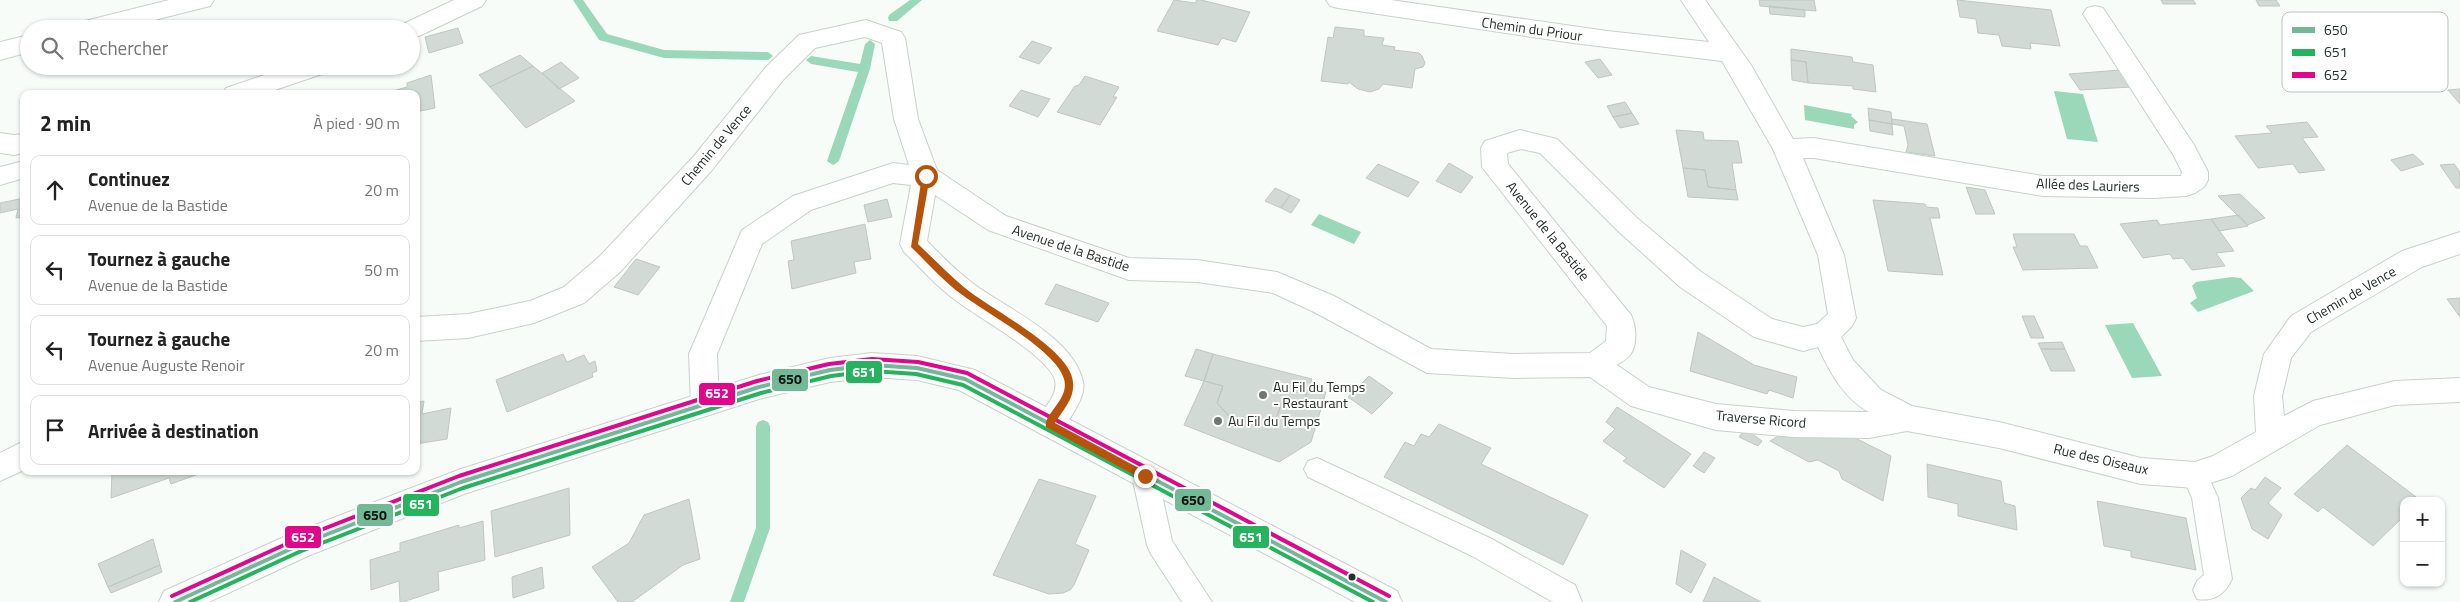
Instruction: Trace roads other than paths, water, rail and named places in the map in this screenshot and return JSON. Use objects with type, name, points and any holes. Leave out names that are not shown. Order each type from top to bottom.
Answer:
[{"type":"street","points":[[121,20],[202,0]]},
{"type":"street","points":[[420,26],[474,0]]},
{"type":"street","name":"Chemin du Priour","points":[[1338,0],[1471,20],[1612,39],[1680,45],[1728,53]]},
{"type":"street","points":[[1693,0],[1742,71],[1786,149],[1831,255],[1842,318],[1825,334]]},
{"type":"street","name":"Allée des Lauriers","points":[[1786,149],[1814,148],[2043,186],[2154,188],[2186,186],[2195,180],[2195,172],[2185,152],[2095,14]]},
{"type":"street","name":"Chemin de Vence","points":[[420,329],[468,326],[534,312],[574,295],[610,264],[703,163],[775,73],[807,41],[866,28],[893,38],[906,119],[926,176]]},
{"type":"street","points":[[0,51],[20,45]]},
{"type":"street","points":[[247,90],[292,75]]},
{"type":"street","name":"Avenue de la Bastide","points":[[705,404],[702,374],[704,354],[752,237],[802,203],[893,172],[926,176],[997,223],[1129,269],[1197,271],[1277,283],[1324,304],[1427,361],[1514,366],[1595,366],[1620,347],[1621,324],[1495,167],[1494,148],[1520,139],[1548,146],[1627,224],[1690,279],[1764,328],[1803,339],[1825,334]]},
{"type":"street","points":[[0,143],[20,144]]},
{"type":"street","points":[[926,176],[914,244],[963,291],[1036,340],[1063,367],[1069,381],[1068,396],[1049,424]]},
{"type":"street","name":"Chemin de Vence","points":[[2271,439],[2268,396],[2278,354],[2301,324],[2412,259],[2460,243]]},
{"type":"street","name":"Rue des Oiseaux","points":[[1825,334],[1843,369],[1871,399],[1907,418],[1999,435],[2141,471],[2195,475],[2221,468],[2313,414],[2395,393],[2460,390]]},
{"type":"street","points":[[175,602],[297,546],[462,482],[784,380],[830,370],[872,365],[917,368],[966,379],[1145,476],[1386,602]]},
{"type":"street","name":"Traverse Ricord","points":[[1595,366],[1641,396],[1716,417],[1794,424],[1869,425],[1907,418]]},
{"type":"street","points":[[0,468],[20,456]]},
{"type":"lane","points":[[0,176],[20,170]]},
{"type":"lane","points":[[1318,469],[1481,547],[1565,594],[1568,602]]},
{"type":"lane","points":[[2195,475],[2205,498],[2218,579],[2208,590]]},
{"type":"lane","points":[[1145,476],[1160,545],[1198,602]]},
{"type":"waterway","points":[[578,0],[603,37],[664,54],[768,56]]},
{"type":"waterway","points":[[893,18],[917,0]]},
{"type":"waterway","points":[[864,69],[870,44]]},
{"type":"waterway","points":[[811,60],[864,69]]},
{"type":"waterway","points":[[833,161],[864,69]]},
{"type":"waterway","points":[[737,602],[763,528],[763,426]]},
{"type":"place","name":"Au Fil du Temps - Restaurant","points":[[1263,395]]},
{"type":"place","name":"Au Fil du Temps","points":[[1218,421]]}]
